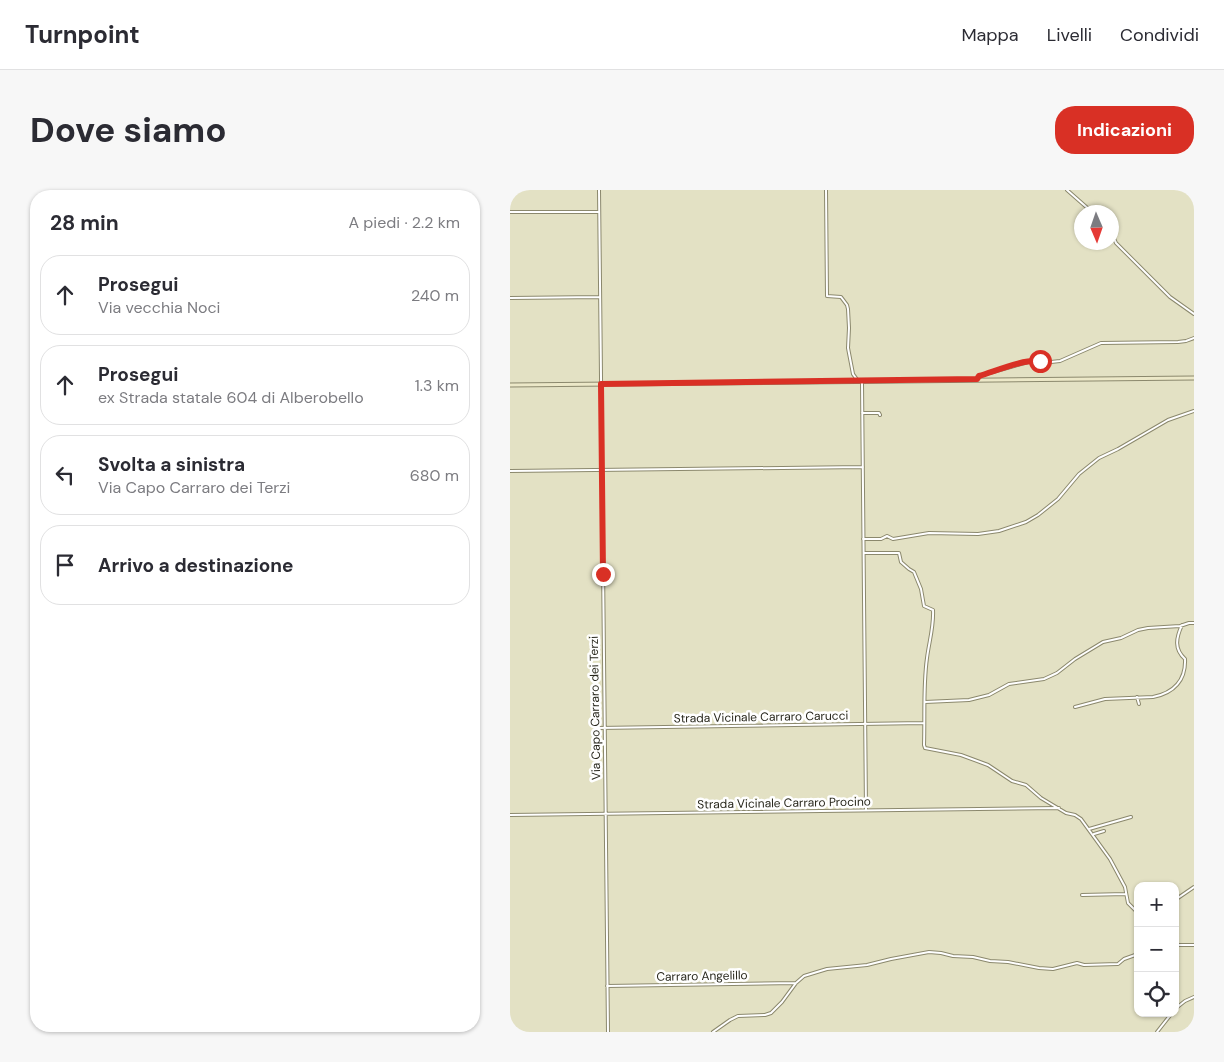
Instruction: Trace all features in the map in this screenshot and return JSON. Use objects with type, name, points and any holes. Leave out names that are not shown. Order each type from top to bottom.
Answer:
[{"type":"main road","points":[[510,385],[1194,378]]},
{"type":"street","name":"Via Capo Carraro dei Terzi","points":[[599,190],[608,1032]]},
{"type":"street","points":[[826,190],[827,296],[839,296],[848,307],[848,348],[853,374],[860,381],[863,467],[866,810]]},
{"type":"street","points":[[1067,190],[1084,205]]},
{"type":"street","points":[[510,212],[599,212]]},
{"type":"street","points":[[1119,245],[1170,297],[1194,314]]},
{"type":"street","points":[[510,298],[600,297]]},
{"type":"street","points":[[977,379],[979,376],[1032,361],[1051,362],[1063,360],[1101,343],[1178,342],[1194,338]]},
{"type":"street","points":[[864,539],[887,536],[893,539],[929,533],[981,534],[999,531],[1026,522],[1038,516],[1058,499],[1079,474],[1099,458],[1168,420],[1194,411]]},
{"type":"street","points":[[862,413],[879,413],[880,415]]},
{"type":"street","points":[[510,471],[863,467]]},
{"type":"street","points":[[864,553],[899,553],[903,564],[914,572],[924,606],[933,610],[926,658],[925,748],[961,755],[988,765],[1012,781],[1026,785],[1041,798],[1066,813],[1078,817],[1093,834],[1110,859],[1124,885],[1129,905],[1134,909]]},
{"type":"street","points":[[925,702],[969,700],[989,695],[1010,684],[1044,679],[1057,673],[1075,658],[1104,642],[1121,638],[1138,630],[1194,622]]},
{"type":"street","points":[[1075,707],[1102,700],[1153,697],[1169,692],[1183,677],[1186,662],[1179,652],[1177,645],[1182,625]]},
{"type":"street","points":[[1138,697],[1139,704]]},
{"type":"street","points":[[1128,698],[1128,704]]},
{"type":"street","name":"Strada Vicinale Carraro Carucci","points":[[598,728],[924,723]]},
{"type":"street","name":"Strada Vicinale Carraro Procino","points":[[510,815],[1059,808]]},
{"type":"street","points":[[1089,829],[1131,817]]},
{"type":"street","points":[[1093,834],[1104,831]]},
{"type":"street","points":[[1179,897],[1194,887]]},
{"type":"street","points":[[1082,895],[1126,894]]},
{"type":"street","points":[[1179,945],[1194,945]]},
{"type":"street","points":[[713,1032],[738,1016],[766,1016],[782,1002],[796,983],[804,976],[827,968],[867,965],[930,952],[1053,969],[1077,963],[1084,965],[1118,964],[1124,959],[1134,955]]},
{"type":"street","name":"Carraro Angelillo","points":[[607,986],[796,983]]},
{"type":"street","points":[[1179,1006],[1194,997]]},
{"type":"street","points":[[1157,1032],[1169,1017]]},
{"type":"street","points":[[1189,1032],[1194,1028]]},
{"type":"route","points":[[603,574],[601,384],[977,379],[979,376],[1000,369],[1036,360],[1040,361]]}]
